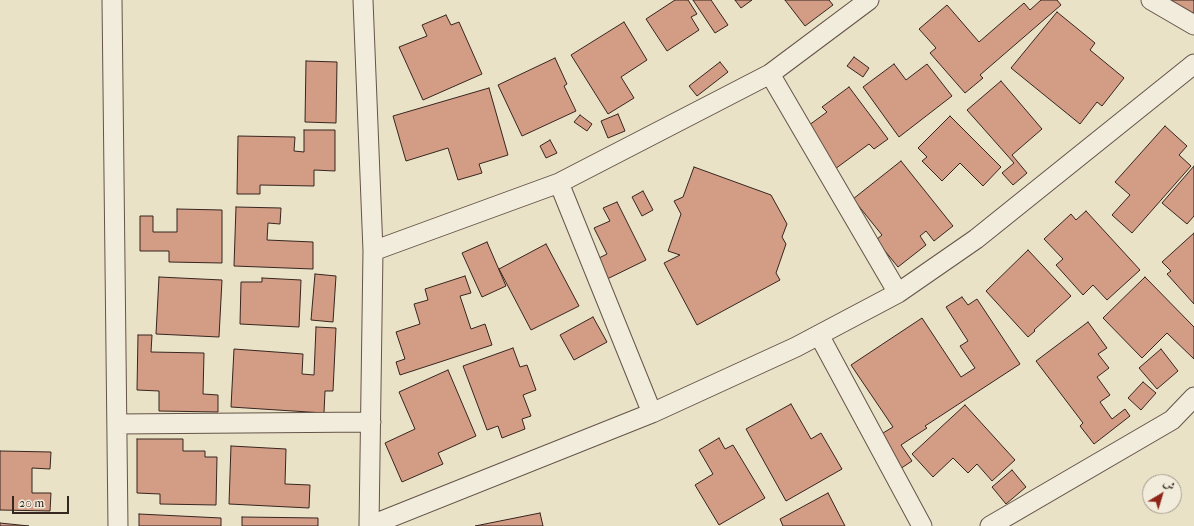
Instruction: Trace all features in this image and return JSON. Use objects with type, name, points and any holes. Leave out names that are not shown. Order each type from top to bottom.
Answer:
[{"type":"street","points":[[112,0],[118,526]]},
{"type":"street","points":[[363,0],[373,251],[369,526],[652,413],[796,348],[898,294],[976,239],[1194,64]]},
{"type":"street","points":[[373,251],[560,183],[770,74],[869,0]]},
{"type":"street","points":[[1151,0],[1194,25]]},
{"type":"street","points":[[770,74],[898,294]]},
{"type":"street","points":[[560,183],[652,413]]},
{"type":"street","points":[[819,336],[922,526]]},
{"type":"street","points":[[990,526],[1172,420],[1194,397]]},
{"type":"street","points":[[117,424],[371,422]]},
{"type":"building","points":[[675,0],[688,0],[697,14],[691,17],[699,30],[667,51],[646,19]]},
{"type":"building","points":[[693,0],[711,0],[728,25],[715,33]]},
{"type":"building","points":[[735,0],[752,0],[741,8]]},
{"type":"building","points":[[785,0],[829,0],[833,5],[805,26]]},
{"type":"building","points":[[1041,0],[1057,0],[1061,5],[980,75],[983,78],[965,93],[930,53],[936,48],[919,29],[947,5],[979,42],[1024,3],[1030,10]]},
{"type":"building","points":[[1167,0],[1194,0],[1194,18]]},
{"type":"building","points":[[1057,12],[1095,43],[1090,50],[1124,78],[1102,106],[1097,102],[1080,124],[1011,68]]},
{"type":"building","points":[[446,15],[451,25],[459,22],[482,74],[423,100],[399,47],[427,36],[422,25]]},
{"type":"building","points":[[624,22],[647,60],[621,77],[634,98],[608,114],[571,55]]},
{"type":"building","points":[[854,57],[869,68],[863,77],[847,66]]},
{"type":"building","points":[[555,58],[567,84],[564,86],[576,111],[522,136],[498,85]]},
{"type":"building","points":[[306,61],[337,62],[336,123],[305,122]]},
{"type":"building","points":[[720,62],[728,72],[697,96],[689,86]]},
{"type":"building","points":[[894,64],[906,80],[927,64],[952,96],[899,137],[863,87]]},
{"type":"building","points":[[1001,81],[1042,129],[1012,155],[1027,173],[1013,185],[1002,173],[1014,163],[967,110]]},
{"type":"building","points":[[849,87],[888,139],[874,149],[869,144],[835,169],[805,128],[827,112],[822,107]]},
{"type":"building","points":[[489,88],[508,155],[479,164],[482,173],[458,180],[448,148],[406,161],[393,116]]},
{"type":"building","points":[[618,114],[625,131],[608,138],[601,121]]},
{"type":"building","points":[[580,115],[592,124],[587,131],[574,122]]},
{"type":"building","points":[[950,116],[1001,167],[983,186],[960,163],[942,181],[922,161],[927,157],[918,148]]},
{"type":"building","points":[[1165,126],[1187,146],[1179,155],[1191,166],[1132,233],[1112,215],[1130,195],[1115,182]]},
{"type":"building","points":[[304,130],[335,130],[335,171],[314,170],[314,186],[260,185],[260,194],[237,194],[238,136],[295,137],[294,151],[304,152]]},
{"type":"building","points":[[550,140],[557,153],[546,158],[540,146]]},
{"type":"building","points":[[901,161],[953,226],[934,241],[926,231],[920,236],[926,245],[898,267],[876,240],[882,235],[853,199]]},
{"type":"building","points":[[1194,166],[1194,216],[1187,224],[1162,203]]},
{"type":"building","points":[[694,167],[771,195],[787,224],[782,237],[786,244],[776,273],[780,280],[697,325],[664,263],[680,255],[668,251],[681,214],[674,201],[683,197]]},
{"type":"building","points":[[643,191],[653,210],[642,216],[632,197]]},
{"type":"building","points":[[617,202],[646,260],[605,280],[595,260],[607,254],[594,228],[610,221],[603,208]]},
{"type":"building","points":[[236,207],[281,208],[280,224],[268,223],[267,240],[313,242],[313,269],[234,266]]},
{"type":"building","points":[[177,209],[222,210],[222,263],[169,262],[169,251],[140,251],[140,216],[153,216],[153,232],[177,232]]},
{"type":"building","points":[[1086,211],[1140,270],[1107,300],[1093,285],[1083,295],[1056,265],[1063,259],[1044,239],[1071,214],[1076,220]]},
{"type":"building","points":[[1194,233],[1194,304],[1167,274],[1171,271],[1162,262]]},
{"type":"building","points":[[487,242],[506,286],[482,297],[462,253]]},
{"type":"building","points":[[546,244],[579,306],[531,330],[499,269]]},
{"type":"building","points":[[1028,250],[1071,296],[1028,337],[986,291]]},
{"type":"building","points":[[315,274],[336,276],[333,322],[311,320]]},
{"type":"building","points":[[465,276],[471,293],[460,296],[471,329],[485,324],[492,345],[400,375],[396,362],[405,359],[396,332],[420,324],[414,304],[428,300],[425,289]]},
{"type":"building","points":[[159,277],[222,280],[219,337],[156,334]]},
{"type":"building","points":[[1145,277],[1194,327],[1194,359],[1167,333],[1142,358],[1103,318]]},
{"type":"building","points":[[262,278],[301,280],[299,327],[240,324],[241,282],[262,282]]},
{"type":"building","points":[[962,297],[968,305],[977,299],[1020,364],[925,426],[927,428],[901,445],[912,461],[900,469],[878,436],[893,427],[851,365],[922,318],[961,377],[975,368],[960,346],[968,341],[946,307]]},
{"type":"building","points":[[593,317],[607,342],[574,360],[560,335]]},
{"type":"building","points":[[1088,322],[1107,348],[1098,354],[1109,368],[1097,377],[1110,395],[1100,402],[1112,419],[1125,409],[1130,416],[1094,444],[1080,426],[1083,423],[1036,361]]},
{"type":"building","points":[[316,327],[336,328],[333,391],[325,391],[324,413],[231,407],[234,349],[303,354],[302,374],[314,375]]},
{"type":"building","points":[[138,335],[152,335],[151,352],[204,353],[203,394],[218,395],[218,412],[159,411],[159,391],[137,390]]},
{"type":"building","points":[[513,348],[520,367],[527,365],[536,390],[523,395],[531,416],[522,419],[525,429],[502,438],[498,426],[487,430],[463,366]]},
{"type":"building","points":[[1161,349],[1178,371],[1157,389],[1139,368]]},
{"type":"building","points":[[448,370],[476,436],[438,453],[443,464],[402,482],[385,443],[415,429],[399,392]]},
{"type":"building","points":[[1143,382],[1156,393],[1141,410],[1128,398]]},
{"type":"building","points":[[791,404],[811,439],[821,433],[842,469],[786,501],[746,429]]},
{"type":"building","points":[[965,405],[1015,460],[992,481],[977,464],[968,473],[953,458],[933,477],[912,454]]},
{"type":"building","points":[[719,438],[725,449],[733,445],[765,498],[719,525],[695,485],[713,474],[699,450]]},
{"type":"building","points":[[137,439],[183,439],[183,451],[205,451],[205,457],[217,457],[216,505],[160,504],[160,494],[137,493]]},
{"type":"building","points":[[231,446],[286,449],[285,484],[310,485],[309,508],[229,504]]},
{"type":"building","points":[[0,451],[51,452],[50,469],[32,468],[32,493],[51,493],[50,511],[0,510]]},
{"type":"building","points":[[1012,470],[1026,487],[1006,504],[992,487]]},
{"type":"building","points":[[828,493],[845,526],[783,526],[780,519]]},
{"type":"building","points":[[540,513],[543,526],[475,526]]},
{"type":"building","points":[[139,514],[221,518],[221,526],[139,526]]},
{"type":"building","points":[[242,517],[318,518],[318,526],[242,526]]},
{"type":"building","points":[[0,523],[29,526],[0,526]]}]
